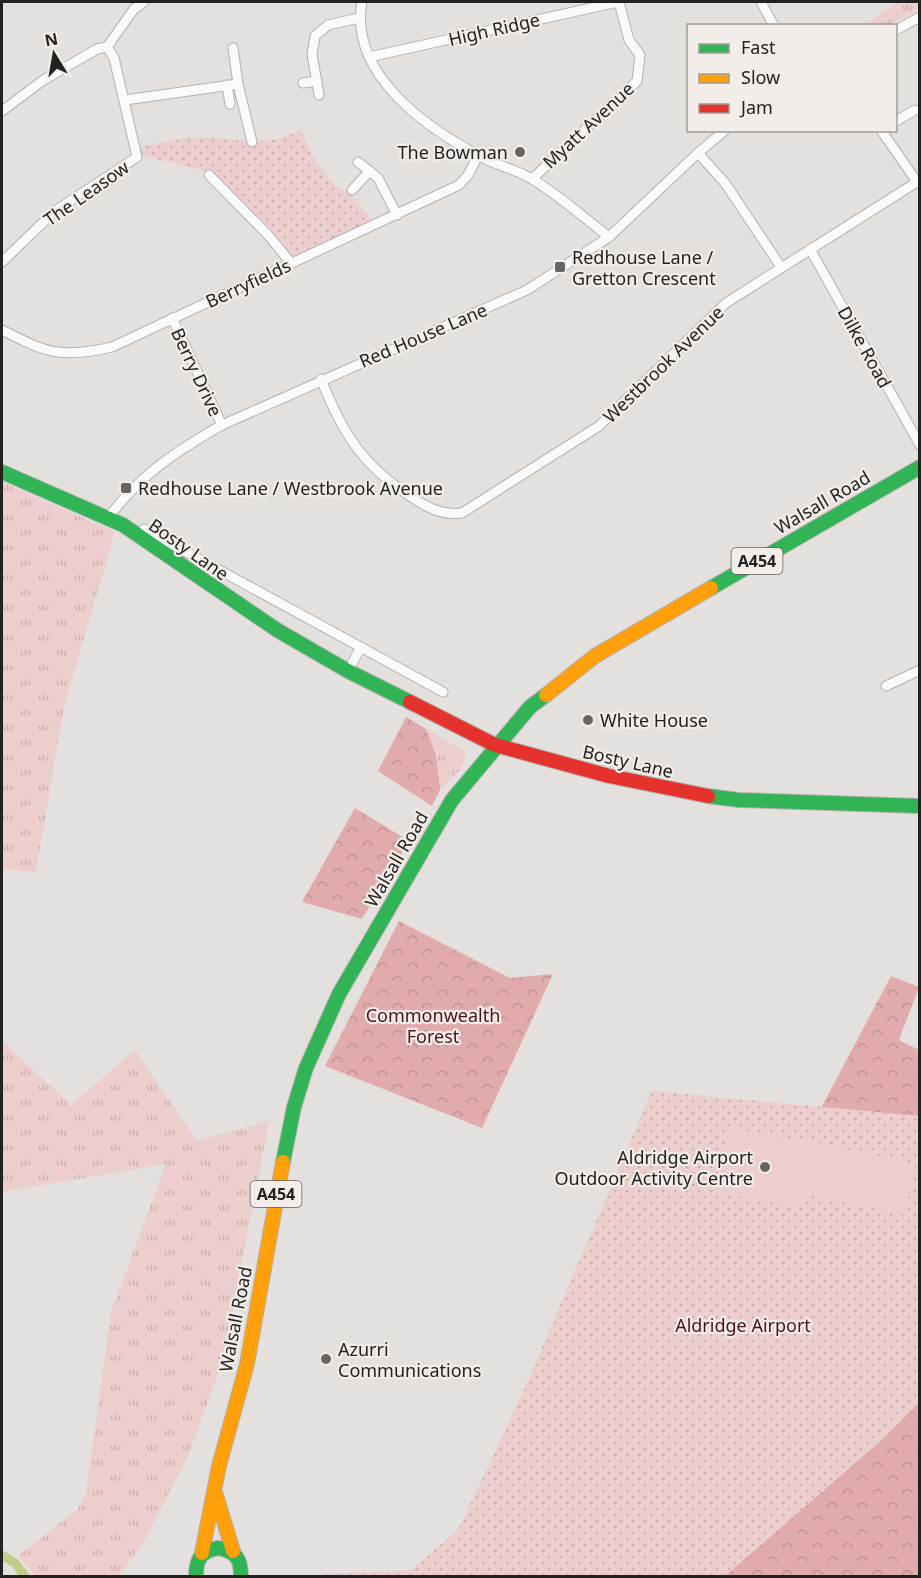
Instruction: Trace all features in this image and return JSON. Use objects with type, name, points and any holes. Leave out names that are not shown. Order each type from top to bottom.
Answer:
[{"type":"main road","name":"Walsall Road","points":[[193,1575],[202,1553],[219,1467],[247,1364],[277,1191],[294,1107],[306,1068],[339,994],[427,838],[452,800],[495,745],[530,707],[595,656],[920,467]]},
{"type":"main road","name":"Bosty Lane","points":[[2,472],[123,525],[277,630],[348,671],[495,745],[631,782],[739,801],[920,806]]},
{"type":"main road","name":"Walsall Road","points":[[215,1492],[233,1551],[241,1565],[241,1576]]},
{"type":"main road","points":[[202,1553],[219,1546],[233,1551]]},
{"type":"street","points":[[2,111],[42,81],[97,49],[107,47],[134,9],[144,2]]},
{"type":"street","points":[[362,2],[359,18],[369,57],[377,73],[412,110],[478,156],[532,179],[609,237]]},
{"type":"street","name":"High Ridge","points":[[369,57],[618,2]]},
{"type":"street","name":"Myatt Avenue","points":[[532,179],[637,81],[640,55],[630,40],[618,2]]},
{"type":"street","points":[[761,2],[773,24]]},
{"type":"street","points":[[897,29],[920,17]]},
{"type":"street","points":[[319,95],[312,54],[315,36],[328,25],[359,18]]},
{"type":"street","points":[[107,47],[114,58],[125,100],[238,84]]},
{"type":"street","points":[[233,48],[238,84],[252,142]]},
{"type":"street","points":[[303,83],[316,81]]},
{"type":"street","points":[[227,86],[230,104]]},
{"type":"street","name":"The Leasow","points":[[2,262],[55,211],[137,157],[125,100]]},
{"type":"street","points":[[897,121],[915,110]]},
{"type":"street","name":"Red House Lane","points":[[108,518],[129,489],[181,448],[222,425],[527,290],[609,237],[723,132]]},
{"type":"street","name":"Westbrook Avenue","points":[[321,380],[350,440],[383,479],[417,502],[441,513],[462,513],[599,426],[726,303],[918,181],[878,132]]},
{"type":"street","points":[[698,153],[725,183],[781,267]]},
{"type":"street","name":"Berryfields","points":[[2,330],[34,346],[58,354],[82,354],[112,347],[459,185],[468,175],[478,156]]},
{"type":"street","points":[[358,162],[370,171],[384,187],[397,214]]},
{"type":"street","points":[[352,190],[370,171]]},
{"type":"street","points":[[209,175],[268,235],[291,263]]},
{"type":"street","name":"Dilke Road","points":[[810,249],[920,445]]},
{"type":"street","name":"Berry Drive","points":[[172,318],[222,425]]},
{"type":"street","name":"Bosty Lane","points":[[144,529],[361,647],[422,686],[443,692]]},
{"type":"street","points":[[348,671],[361,647]]},
{"type":"street","points":[[886,686],[920,670]]},
{"type":"street","points":[[900,679],[902,691]]},
{"type":"green space","points":[[897,2],[919,2],[919,9],[890,24],[866,24]]},
{"type":"green space","points":[[300,130],[316,162],[335,185],[350,194],[373,221],[294,259],[273,232],[214,173],[140,155],[140,147],[185,138],[262,141],[274,140]]},
{"type":"green space","points":[[2,482],[115,532],[64,706],[36,872],[2,869]]},
{"type":"green space","points":[[406,717],[426,729],[436,755],[440,790],[432,806],[378,771]]},
{"type":"green space","points":[[426,729],[465,751],[461,768],[439,791],[436,755]]},
{"type":"green space","points":[[355,808],[409,841],[362,919],[302,902]]},
{"type":"green space","name":"Commonwealth Forest","points":[[399,921],[510,978],[553,974],[482,1128],[325,1066]]},
{"type":"green space","points":[[891,976],[919,987],[899,1040],[919,1050],[919,1116],[821,1108]]},
{"type":"green space","points":[[2,1041],[71,1105],[135,1050],[197,1141],[269,1121],[224,1357],[188,1456],[143,1543],[119,1576],[35,1576],[18,1556],[78,1509],[86,1493],[111,1312],[166,1164],[2,1192]]},
{"type":"green space","name":"Aldridge Airport","points":[[652,1091],[919,1116],[919,1403],[878,1443],[725,1576],[289,1576],[411,1570],[458,1530],[524,1390]]},
{"type":"green space","points":[[730,1129],[813,1142],[915,1164],[905,1215],[804,1194],[801,1207],[716,1192]]},
{"type":"green space","points":[[919,1403],[919,1576],[725,1576],[878,1443]]},
{"type":"waterway","points":[[2,1555],[15,1563],[25,1576]]},
{"type":"traffic: fast","points":[[711,588],[920,467]]},
{"type":"traffic: fast","points":[[2,472],[123,525],[277,630],[348,671],[410,702]]},
{"type":"traffic: fast","points":[[283,1162],[294,1107],[306,1068],[339,994],[452,800],[530,707],[546,695]]},
{"type":"traffic: fast","points":[[708,796],[739,800],[920,806]]},
{"type":"traffic: fast","points":[[196,1576],[198,1560],[207,1551],[218,1548],[229,1551],[236,1557],[240,1565],[241,1576]]},
{"type":"traffic: slow","points":[[546,695],[595,656],[711,588]]},
{"type":"traffic: slow","points":[[202,1553],[219,1466],[247,1364],[283,1162]]},
{"type":"traffic: slow","points":[[216,1495],[233,1551]]},
{"type":"traffic: jam","points":[[410,702],[495,745],[609,776],[708,796]]},
{"type":"place","name":"The Bowman","points":[[520,152]]},
{"type":"place","name":"Redhouse Lane / Gretton Crescent","points":[[560,267]]},
{"type":"place","name":"Redhouse Lane / Westbrook Avenue","points":[[126,488]]},
{"type":"place","name":"White House","points":[[588,720]]},
{"type":"place","name":"Aldridge Airport Outdoor Activity Centre","points":[[765,1167]]},
{"type":"place","name":"Azurri Communications","points":[[326,1359]]}]
